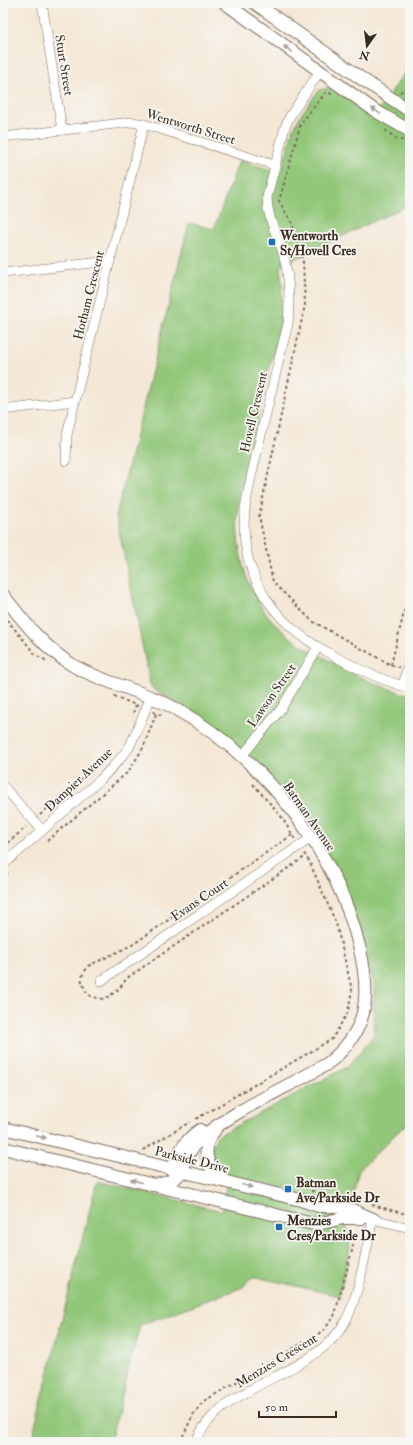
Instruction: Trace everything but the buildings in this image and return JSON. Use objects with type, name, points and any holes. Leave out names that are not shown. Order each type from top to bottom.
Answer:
[{"type":"street","name":"Sturt Street","points":[[42,3],[62,130]]},
{"type":"street","points":[[225,3],[374,110],[410,131]]},
{"type":"street","points":[[255,3],[410,111]]},
{"type":"street","points":[[320,71],[331,57]]},
{"type":"street","name":"Hovell Crescent","points":[[320,71],[290,116],[285,127],[268,191],[267,209],[284,256],[290,303],[288,324],[248,492],[244,528],[246,550],[251,569],[270,605],[297,634],[318,648],[358,669],[406,687]]},
{"type":"street","name":"Wentworth Street","points":[[3,137],[132,122],[144,124],[274,165]]},
{"type":"street","name":"Hotham Crescent","points":[[66,461],[67,435],[144,124]]},
{"type":"street","points":[[3,273],[110,261]]},
{"type":"street","points":[[3,410],[75,401]]},
{"type":"street","name":"Batman Avenue","points":[[3,595],[29,627],[51,649],[74,666],[100,678],[151,697],[174,708],[198,723],[242,756],[264,777],[294,812],[311,838],[335,882],[359,944],[366,987],[365,1005],[361,1023],[353,1038],[342,1053],[327,1064],[229,1118],[208,1126],[191,1137],[179,1154],[177,1173]]},
{"type":"street","name":"Lawson Street","points":[[242,756],[281,709],[318,648]]},
{"type":"street","points":[[406,687],[407,669],[410,656]]},
{"type":"street","name":"Dampier Avenue","points":[[3,865],[118,761],[129,748],[151,697]]},
{"type":"street","points":[[3,786],[42,830]]},
{"type":"street","name":"Evans Court","points":[[101,981],[311,838]]},
{"type":"street","name":"Batman Avenue","points":[[177,1173],[196,1143],[229,1118]]},
{"type":"street","name":"Batman Avenue","points":[[219,1126],[209,1137],[207,1158],[215,1173],[226,1181]]},
{"type":"street","name":"Parkside Drive","points":[[3,1128],[177,1173],[226,1181],[319,1206],[335,1206],[373,1219],[410,1228]]},
{"type":"street","name":"Parkside Drive","points":[[3,1148],[314,1224],[350,1217],[373,1219]]},
{"type":"street","points":[[152,1185],[168,1183],[177,1173],[187,1185],[232,1197],[272,1214]]},
{"type":"street","name":"Menzies Crescent","points":[[196,1442],[209,1420],[225,1406],[317,1353],[331,1341],[343,1327],[354,1299],[373,1219]]},
{"type":"path","points":[[336,96],[326,92],[301,124],[279,201],[292,223],[303,262],[305,305],[259,516],[273,582],[312,621],[391,665],[407,669]]},
{"type":"path","points":[[379,126],[397,139],[410,143]]},
{"type":"path","points":[[391,665],[410,588]]},
{"type":"path","points":[[3,615],[36,655],[48,662]]},
{"type":"path","points":[[107,694],[170,720]]},
{"type":"path","points":[[130,719],[136,705]]},
{"type":"path","points":[[3,847],[115,750]]},
{"type":"path","points":[[143,1150],[332,1039],[348,1012],[352,990],[336,923],[310,863],[281,816],[252,783]]},
{"type":"path","points":[[180,1442],[194,1413],[204,1401],[324,1331],[334,1317],[353,1247],[350,1217]]},
{"type":"green space","points":[[410,65],[410,204],[280,266],[282,285],[280,325],[239,496],[237,517],[241,557],[246,576],[254,595],[265,612],[279,627],[299,644],[347,670],[377,684],[410,695],[410,1120],[359,1170],[346,1223],[350,1248],[339,1296],[253,1276],[243,1287],[140,1325],[110,1442],[31,1442],[97,1181],[222,1211],[228,1175],[216,1167],[211,1149],[217,1136],[347,1067],[374,1035],[374,984],[349,897],[313,828],[265,769],[200,716],[151,688],[116,516],[189,223],[214,229],[239,161],[281,172],[293,130],[300,116],[319,90],[327,88],[335,90],[374,117]]},
{"type":"place","name":"Wentworth St/Hovell Cres","points":[[272,242]]},
{"type":"place","name":"Batman Ave/Parkside Dr","points":[[288,1189]]},
{"type":"place","name":"Menzies Cres/Parkside Dr","points":[[279,1227]]}]
